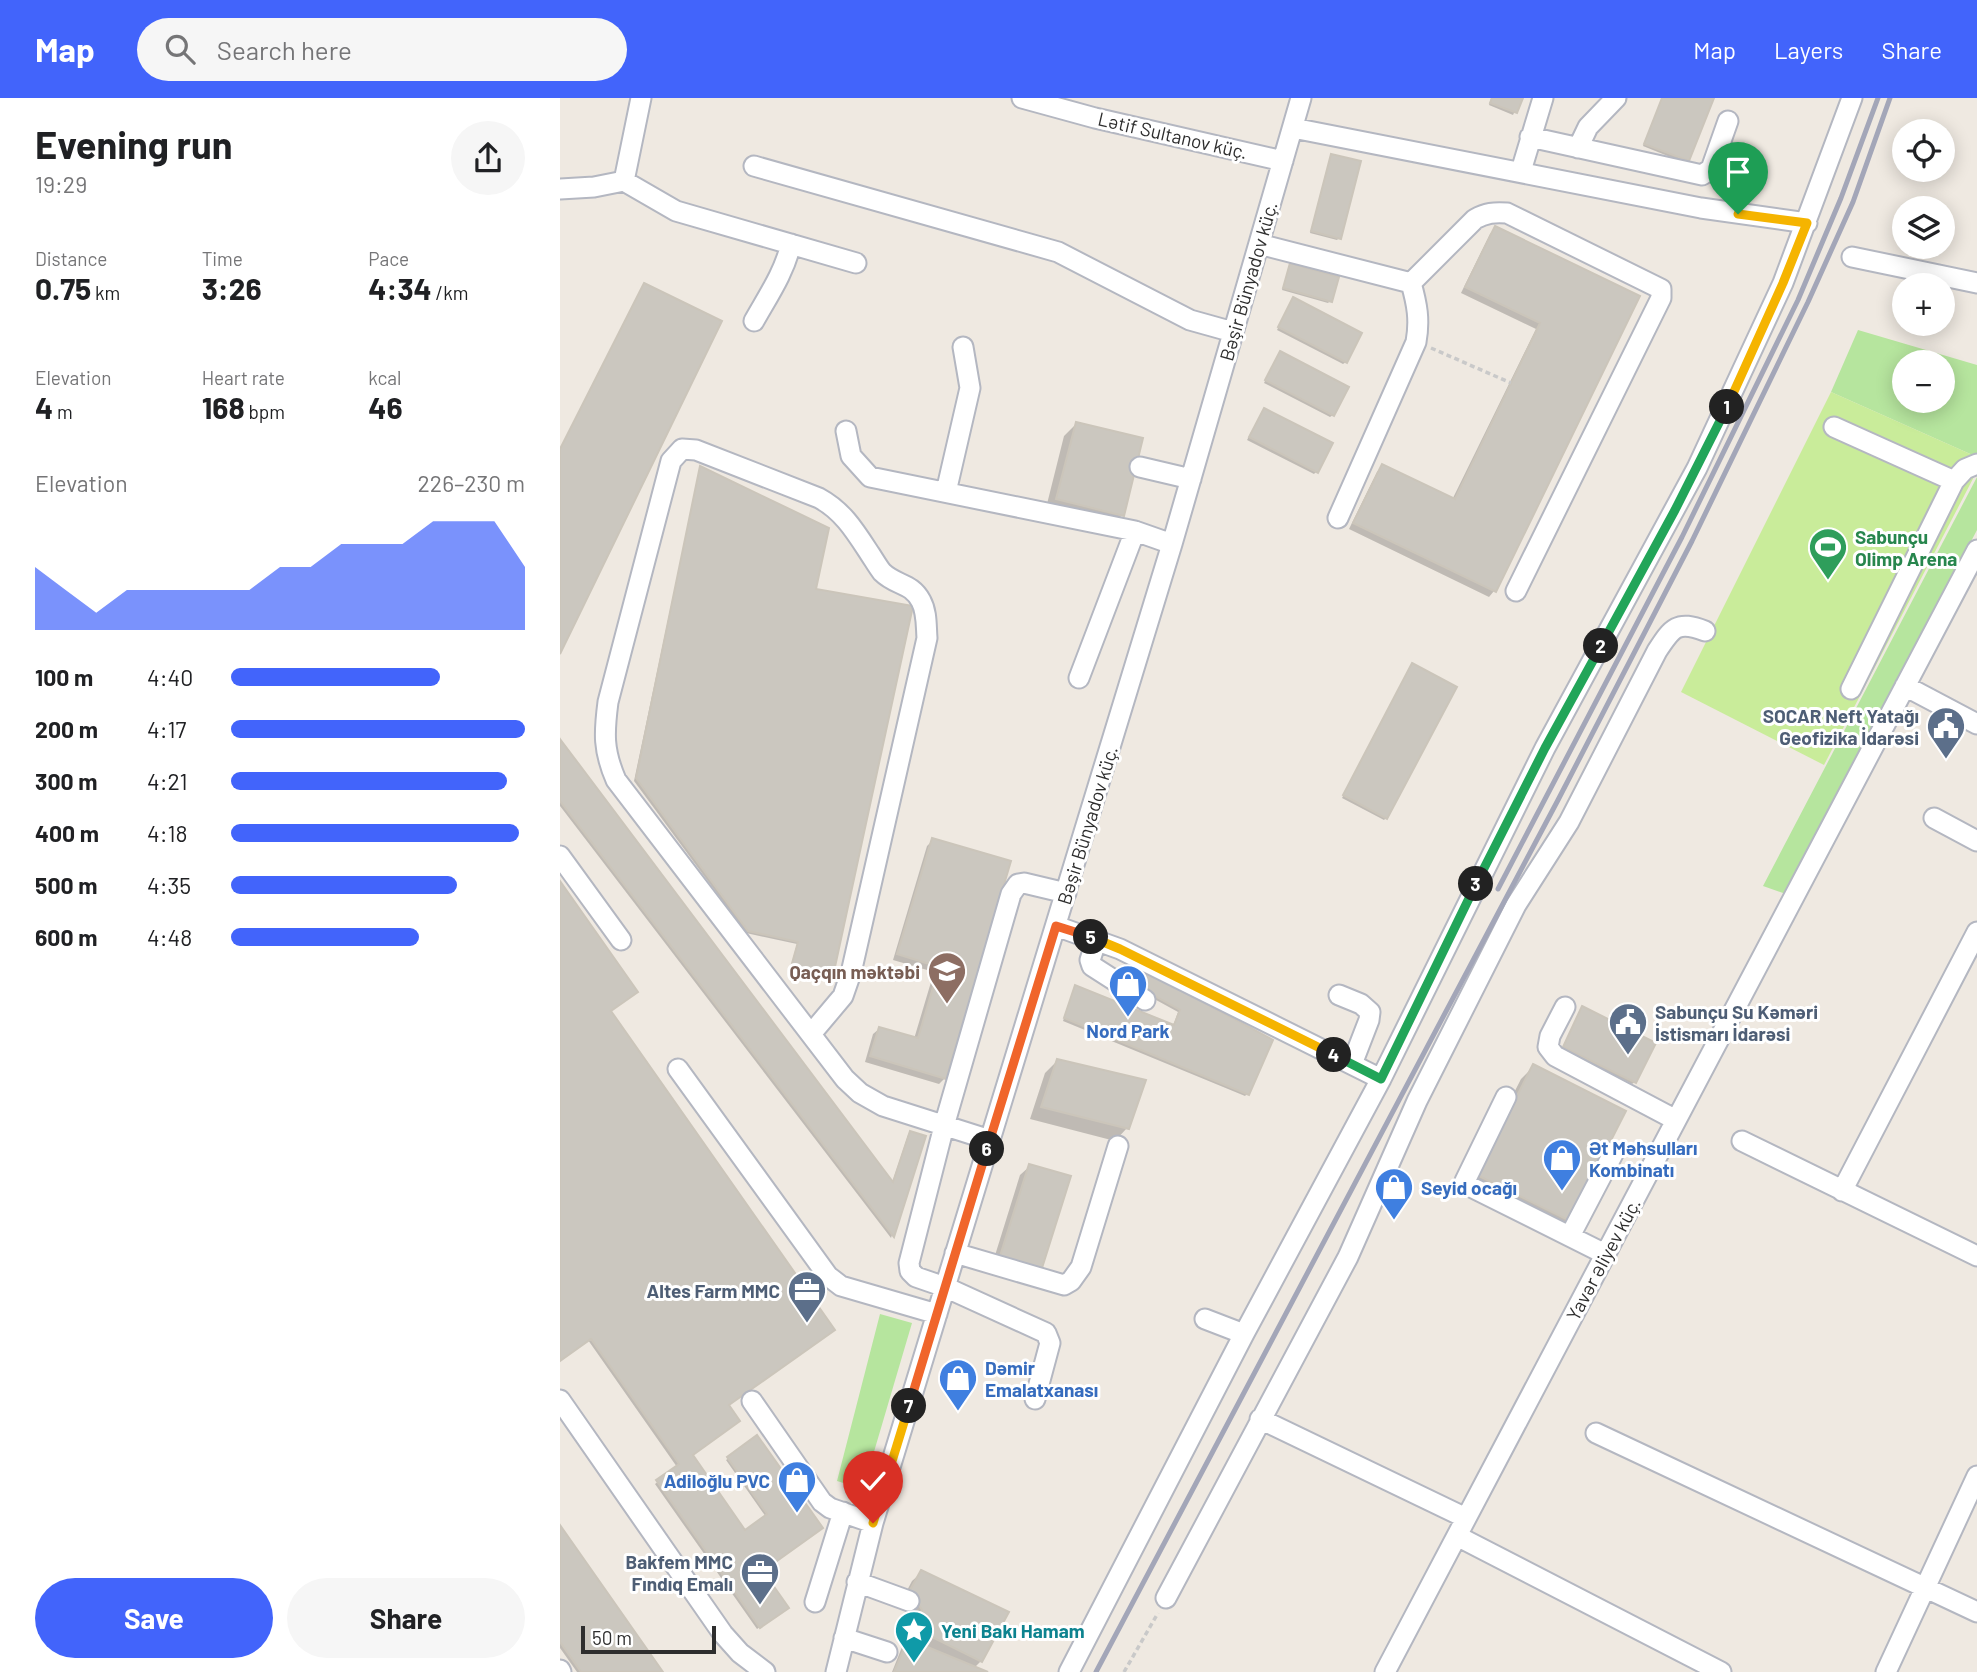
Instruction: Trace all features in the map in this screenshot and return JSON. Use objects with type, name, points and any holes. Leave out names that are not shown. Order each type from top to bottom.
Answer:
[{"type":"street","points":[[624,181],[641,98]]},
{"type":"street","name":"Lətif Sultanov küç.","points":[[1022,98],[1095,118],[1283,161]]},
{"type":"street","name":"Bəşir Bünyadov küç.","points":[[836,1672],[873,1523],[1172,544],[1301,98]]},
{"type":"street","points":[[1521,171],[1543,98]]},
{"type":"street","points":[[1578,148],[1588,127],[1616,98]]},
{"type":"street","points":[[1069,1672],[1244,1334],[1381,1079],[1545,748],[1697,468],[1783,283],[1852,98]]},
{"type":"street","points":[[1530,137],[1702,175],[1711,169],[1728,121]]},
{"type":"street","points":[[1293,128],[1701,208],[1807,223]]},
{"type":"street","points":[[754,166],[1058,252],[1190,320],[1233,332]]},
{"type":"street","points":[[560,189],[594,187],[624,181],[676,211],[856,263]]},
{"type":"street","points":[[1411,283],[1475,219],[1494,212],[1507,213],[1661,289],[1661,298],[1516,591]]},
{"type":"street","points":[[754,321],[779,278],[791,244]]},
{"type":"street","points":[[1259,244],[1411,283]]},
{"type":"street","points":[[1852,257],[1977,283]]},
{"type":"street","points":[[1338,518],[1416,342],[1420,324],[1419,309],[1411,283]]},
{"type":"street","points":[[946,492],[970,388],[963,347]]},
{"type":"street","points":[[1834,427],[1954,481]]},
{"type":"street","points":[[846,431],[851,456],[870,477],[1135,531],[1172,544]]},
{"type":"street","points":[[811,1034],[843,996],[851,973],[927,638],[926,611],[911,587],[895,582],[882,572],[836,507],[696,450],[682,449],[671,461],[608,702],[603,735],[607,759],[615,780],[845,1079],[860,1093],[883,1106],[990,1140]]},
{"type":"street","points":[[1850,689],[1954,481],[1965,469],[1977,464]]},
{"type":"street","points":[[1140,467],[1191,479]]},
{"type":"street","points":[[1079,678],[1135,531]]},
{"type":"street","name":"Yavər Əliyev küç.","points":[[1385,1672],[1977,550]]},
{"type":"street","points":[[1166,1598],[1348,1257],[1417,1101],[1516,905],[1569,822],[1657,651],[1669,632],[1678,626],[1690,625],[1705,631]]},
{"type":"street","points":[[1905,686],[1977,724]]},
{"type":"street","points":[[1934,818],[1977,841]]},
{"type":"street","points":[[560,856],[621,940]]},
{"type":"street","points":[[1035,1399],[1050,1343],[1046,1333],[945,1287],[916,1277],[910,1271],[909,1263],[944,1126],[1015,887],[1024,883],[1066,893]]},
{"type":"street","points":[[1056,926],[1097,939],[1381,1079]]},
{"type":"street","points":[[1842,1191],[1977,932]]},
{"type":"street","points":[[1097,939],[1090,960],[1092,966],[1145,1000]]},
{"type":"street","points":[[1339,995],[1362,1004],[1370,1012],[1352,1064]]},
{"type":"street","points":[[1565,1007],[1550,1036],[1548,1047],[1555,1055],[1676,1120]]},
{"type":"street","points":[[678,1069],[828,1276],[841,1286],[937,1314]]},
{"type":"street","points":[[1506,1097],[1465,1181],[1605,1254]]},
{"type":"street","points":[[1742,1141],[1976,1255]]},
{"type":"street","points":[[955,1253],[1064,1285],[1071,1281],[1081,1267],[1118,1146]]},
{"type":"street","points":[[1570,1236],[1614,1152]]},
{"type":"street","points":[[1205,1319],[1244,1334]]},
{"type":"street","points":[[560,1400],[723,1634],[740,1653],[765,1672]]},
{"type":"street","points":[[752,1401],[822,1503],[873,1523]]},
{"type":"street","points":[[1260,1419],[1466,1518]]},
{"type":"street","points":[[1596,1433],[1977,1612]]},
{"type":"street","points":[[1886,1672],[1977,1476]]},
{"type":"street","points":[[815,1602],[843,1512]]},
{"type":"street","points":[[1457,1536],[1721,1672]]},
{"type":"street","points":[[857,1582],[909,1601]]},
{"type":"street","points":[[844,1638],[887,1652]]},
{"type":"path","points":[[1416,342],[1511,383]]},
{"type":"path","points":[[1124,1672],[1166,1598]]},
{"type":"green space","points":[[1858,330],[1926,350],[1892,350],[1892,413],[1955,413],[1955,359],[1977,365],[1977,457],[1831,392]]},
{"type":"green space","name":"Sabunçu Olimp Arena","points":[[1831,392],[1977,457],[1977,471],[1824,765],[1681,692]]},
{"type":"green space","points":[[1977,477],[1977,530],[1786,894],[1763,886]]},
{"type":"green space","points":[[880,1314],[912,1323],[863,1489],[837,1481]]},
{"type":"building","points":[[1492,98],[1523,98],[1517,113],[1490,103]]},
{"type":"building","points":[[1662,98],[1714,98],[1689,161],[1644,144]]},
{"type":"building","points":[[1331,154],[1361,161],[1341,239],[1311,231]]},
{"type":"building","points":[[1495,226],[1640,296],[1496,592],[1353,523],[1382,464],[1455,499],[1540,323],[1465,287]]},
{"type":"building","points":[[1290,263],[1339,277],[1332,302],[1283,288]]},
{"type":"building","points":[[644,283],[722,321],[560,654],[560,449]]},
{"type":"building","points":[[1293,297],[1362,333],[1347,363],[1278,327]]},
{"type":"building","points":[[1280,351],[1349,387],[1334,416],[1265,380]]},
{"type":"building","points":[[1264,408],[1333,443],[1318,473],[1249,437]]},
{"type":"building","points":[[1076,422],[1143,438],[1124,516],[1056,499]]},
{"type":"building","points":[[700,466],[829,528],[816,589],[913,606],[833,976],[791,967],[798,942],[748,931],[636,778]]},
{"type":"building","points":[[1412,663],[1457,687],[1387,819],[1343,795]]},
{"type":"building","points":[[560,739],[893,1182],[910,1131],[926,1136],[894,1237],[560,801]]},
{"type":"building","points":[[932,838],[1011,861],[946,1079],[870,1056],[879,1027],[918,1038],[939,967],[897,954]]},
{"type":"building","points":[[560,881],[638,992],[611,1011],[835,1330],[729,1405],[740,1421],[693,1455],[745,1530],[767,1514],[727,1457],[757,1435],[823,1528],[763,1571],[789,1608],[760,1628],[656,1480],[679,1464],[591,1339],[560,1361]]},
{"type":"building","points":[[1136,966],[1273,1040],[1249,1095],[1064,1018],[1075,985],[1174,1025],[1180,1010],[1128,981]]},
{"type":"building","points":[[1582,1006],[1656,1043],[1636,1083],[1563,1047]]},
{"type":"building","points":[[1057,1059],[1146,1080],[1129,1129],[1041,1107]]},
{"type":"building","points":[[1533,1064],[1626,1111],[1570,1221],[1477,1175]]},
{"type":"building","points":[[1029,1164],[1071,1176],[1042,1268],[1000,1256]]},
{"type":"building","points":[[560,1525],[663,1672],[581,1672],[560,1642]]},
{"type":"building","points":[[921,1570],[1009,1612],[982,1662],[912,1627],[922,1610],[910,1590]]},
{"type":"building","points":[[908,1639],[988,1672],[894,1672]]},
{"type":"railway","points":[[1498,889],[1682,537],[1798,300],[1841,198],[1878,98]]},
{"type":"railway","points":[[1096,1672],[1558,800],[1692,541],[1808,302],[1853,202],[1890,98]]},
{"type":"place","name":"Sabunçu Olimp Arena","points":[[1828,581]]},
{"type":"place","name":"SOCAR Neft Yatağı Geofizika İdarəsi","points":[[1946,760]]},
{"type":"place","name":"Qaçqın məktəbi","points":[[947,1005]]},
{"type":"place","name":"Nord Park","points":[[1128,1018]]},
{"type":"place","name":"Sabunçu Su Kəməri İstismarı İdarəsi","points":[[1628,1056]]},
{"type":"place","name":"Ət Məhsulları Kombinatı","points":[[1562,1192]]},
{"type":"place","name":"Seyid ocağı","points":[[1394,1221]]},
{"type":"place","name":"Altes Farm MMC","points":[[807,1324]]},
{"type":"place","name":"Dəmir Emalatxanası","points":[[958,1412]]},
{"type":"place","name":"Adiloğlu PVC","points":[[797,1514]]},
{"type":"place","name":"Bakfem MMC Fındıq Emalı","points":[[760,1606]]},
{"type":"place","name":"Yeni Bakı Hamam","points":[[914,1664]]},
{"type":"route","points":[[873,1523],[1056,926],[1120,949],[1381,1079],[1545,748],[1697,468],[1783,283],[1807,223],[1738,214]]}]
